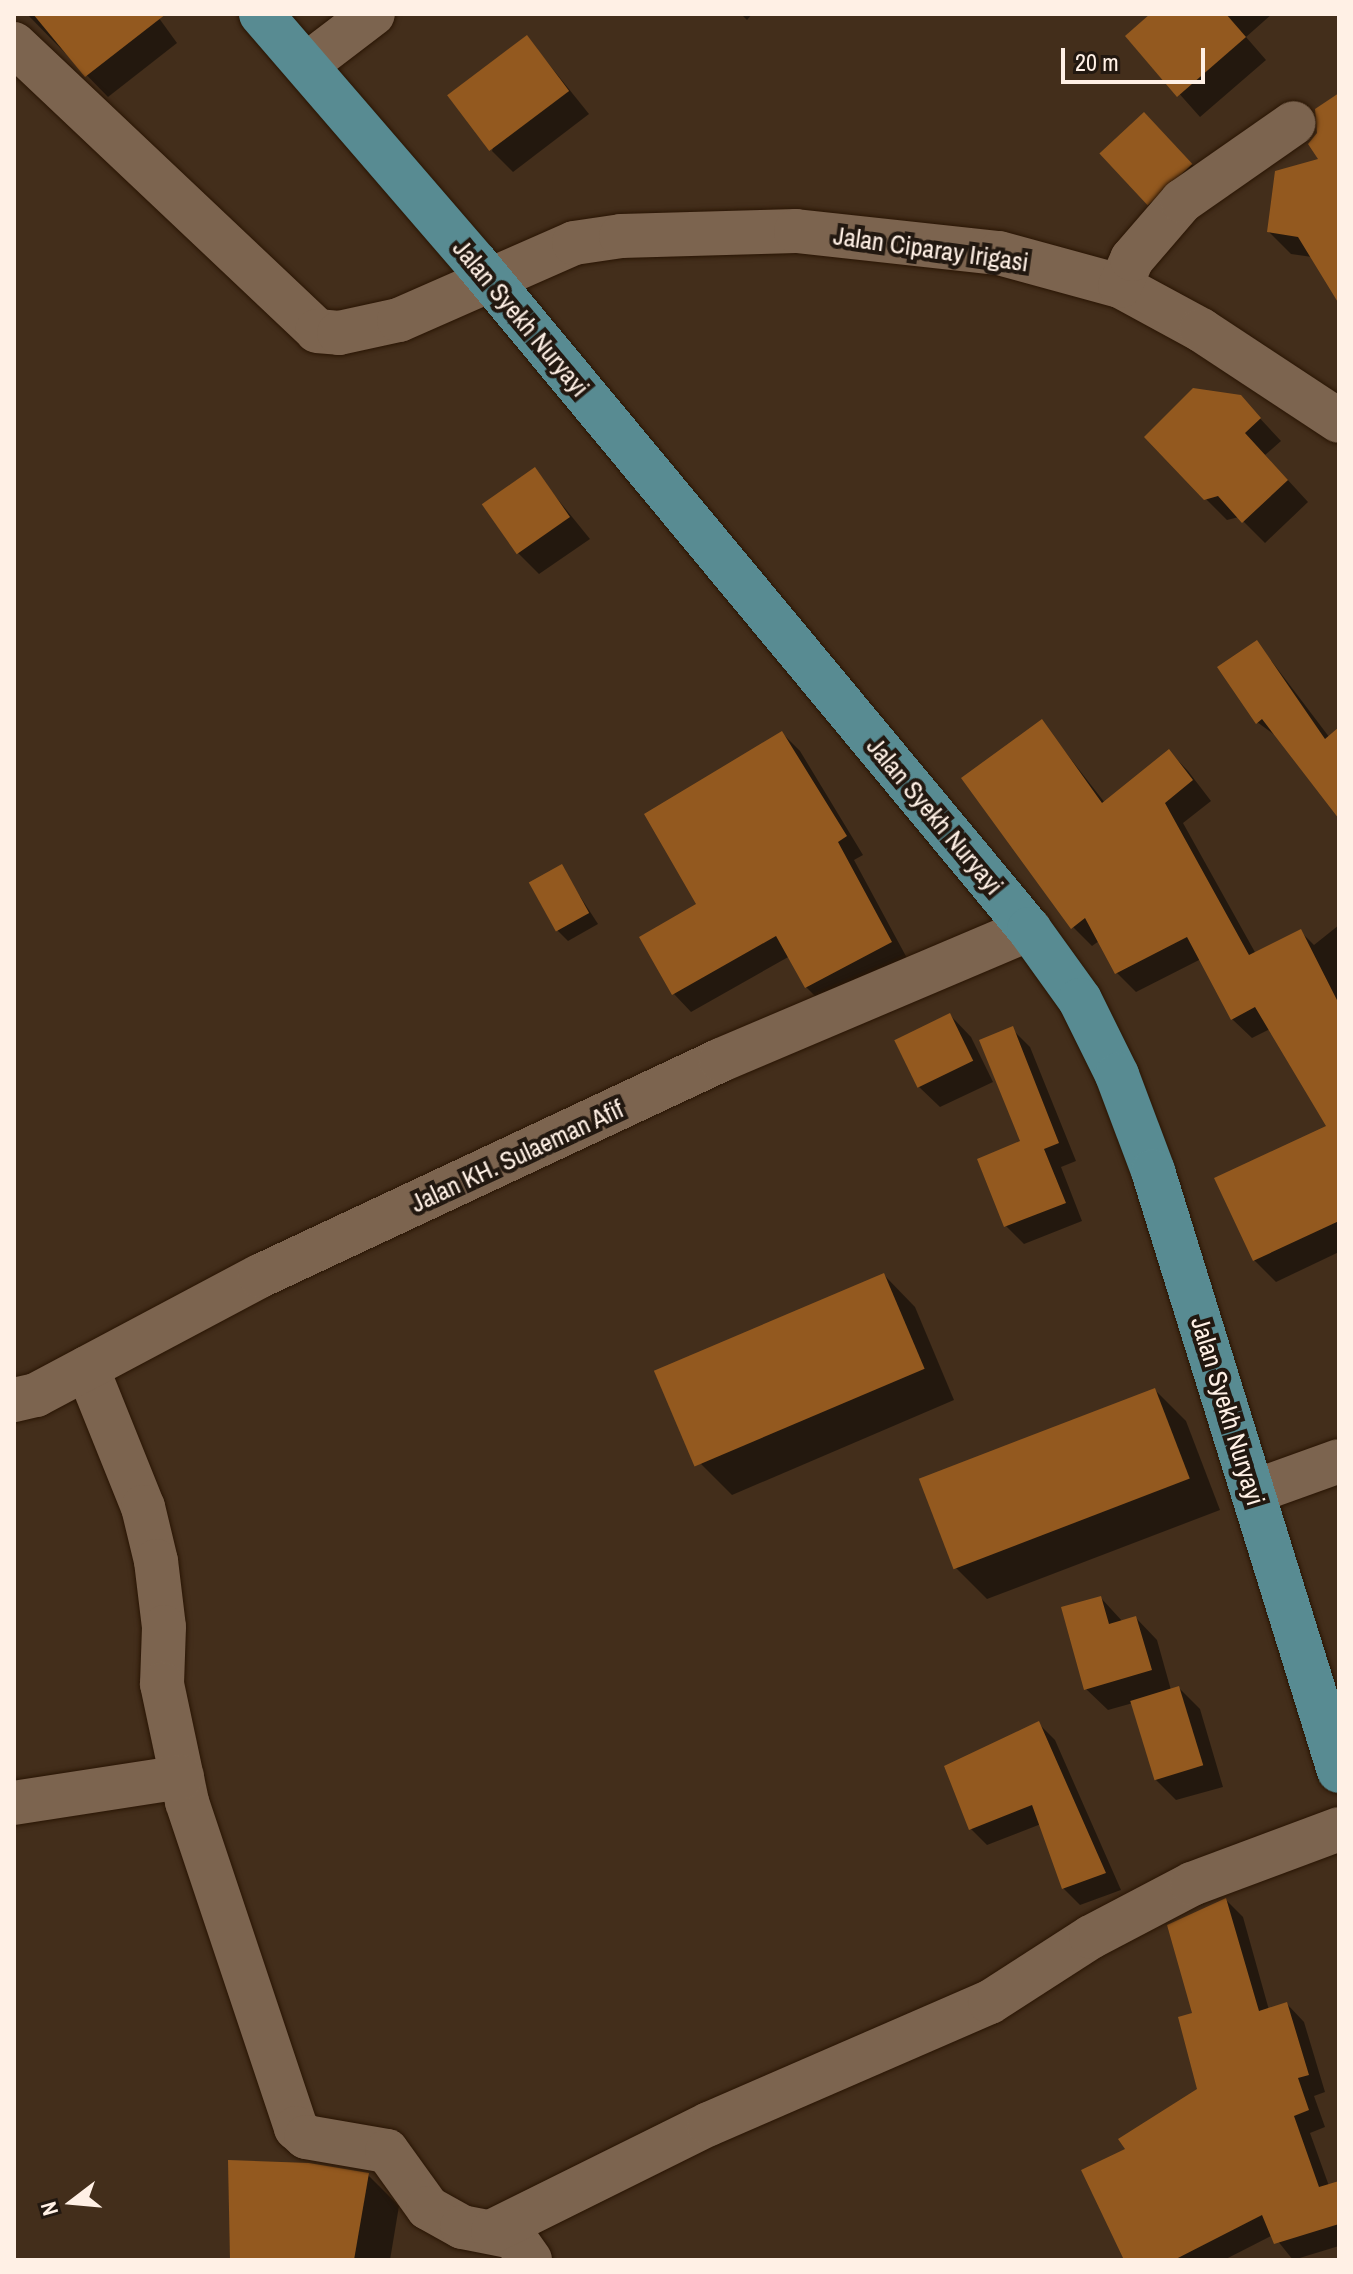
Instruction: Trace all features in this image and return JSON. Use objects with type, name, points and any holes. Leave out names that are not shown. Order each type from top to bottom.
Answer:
[{"type":"main road","name":"Jalan Syekh Nuryayi","points":[[261,14],[426,202],[1029,929],[1080,1000],[1117,1075],[1153,1171],[1339,1771]]},
{"type":"street","points":[[306,65],[373,14]]},
{"type":"street","name":"Jalan Ciparay Irigasi","points":[[14,44],[317,331],[371,328],[484,272],[574,243],[597,239],[796,231],[999,253],[1137,257],[1201,330],[1339,421]]},
{"type":"street","points":[[1137,257],[1182,201],[1294,123]]},
{"type":"street","name":"Jalan KH. Sulaeman Afif","points":[[14,1400],[36,1395],[260,1276],[692,1073],[1029,929]]},
{"type":"street","points":[[87,1368],[143,1507],[156,1561],[164,1627],[162,1684],[182,1777],[296,2128],[306,2137],[387,2151],[428,2208],[462,2227],[493,2231],[521,2241],[530,2260]]},
{"type":"street","points":[[1253,1492],[1339,1461]]},
{"type":"street","points":[[14,1803],[182,1777]]},
{"type":"street","points":[[493,2231],[709,2124],[990,2002],[1091,1937],[1192,1884],[1339,1829]]},
{"type":"building","points":[[33,14],[166,14],[85,77]]},
{"type":"building","points":[[1150,14],[1226,14],[1246,37],[1177,97],[1125,36]]},
{"type":"building","points":[[527,35],[569,91],[489,151],[447,95]]},
{"type":"building","points":[[1339,93],[1339,304],[1298,237],[1267,232],[1275,171],[1318,159],[1308,144],[1317,133],[1315,109]]},
{"type":"building","points":[[1144,112],[1192,164],[1148,206],[1099,154]]},
{"type":"building","points":[[1193,388],[1241,395],[1261,418],[1245,433],[1288,480],[1242,523],[1218,496],[1204,500],[1144,437]]},
{"type":"building","points":[[535,467],[570,517],[517,554],[482,504]]},
{"type":"building","points":[[1257,640],[1325,739],[1339,727],[1339,819],[1262,719],[1256,724],[1217,667]]},
{"type":"building","points":[[1042,719],[1102,803],[1169,749],[1193,780],[1165,803],[1249,955],[1301,929],[1339,1004],[1339,1221],[1253,1261],[1214,1178],[1326,1126],[1255,1007],[1231,1020],[1187,937],[1115,974],[1085,918],[1071,929],[961,778]]},
{"type":"building","points":[[782,731],[847,836],[838,842],[892,942],[805,988],[776,936],[672,995],[639,937],[696,904],[644,814]]},
{"type":"building","points":[[562,864],[589,913],[556,931],[529,882]]},
{"type":"building","points":[[950,1013],[973,1061],[918,1088],[894,1040]]},
{"type":"building","points":[[1013,1026],[1059,1143],[1044,1149],[1066,1203],[1004,1227],[977,1159],[1020,1141],[979,1040]]},
{"type":"building","points":[[884,1273],[925,1369],[695,1466],[654,1371]]},
{"type":"building","points":[[1155,1388],[1190,1479],[954,1569],[919,1479]]},
{"type":"building","points":[[1101,1596],[1109,1624],[1136,1616],[1152,1670],[1084,1690],[1061,1607]]},
{"type":"building","points":[[1179,1686],[1203,1765],[1154,1780],[1130,1701]]},
{"type":"building","points":[[1039,1721],[1106,1873],[1062,1889],[1032,1805],[969,1830],[944,1766]]},
{"type":"building","points":[[1226,1898],[1259,2011],[1287,2002],[1309,2075],[1298,2078],[1309,2110],[1294,2116],[1319,2187],[1339,2181],[1339,2224],[1274,2244],[1262,2215],[1174,2260],[1124,2260],[1081,2170],[1125,2149],[1118,2139],[1197,2089],[1178,2017],[1192,2013],[1167,1925]]},
{"type":"building","points":[[228,2160],[309,2163],[369,2173],[354,2260],[230,2260]]}]
